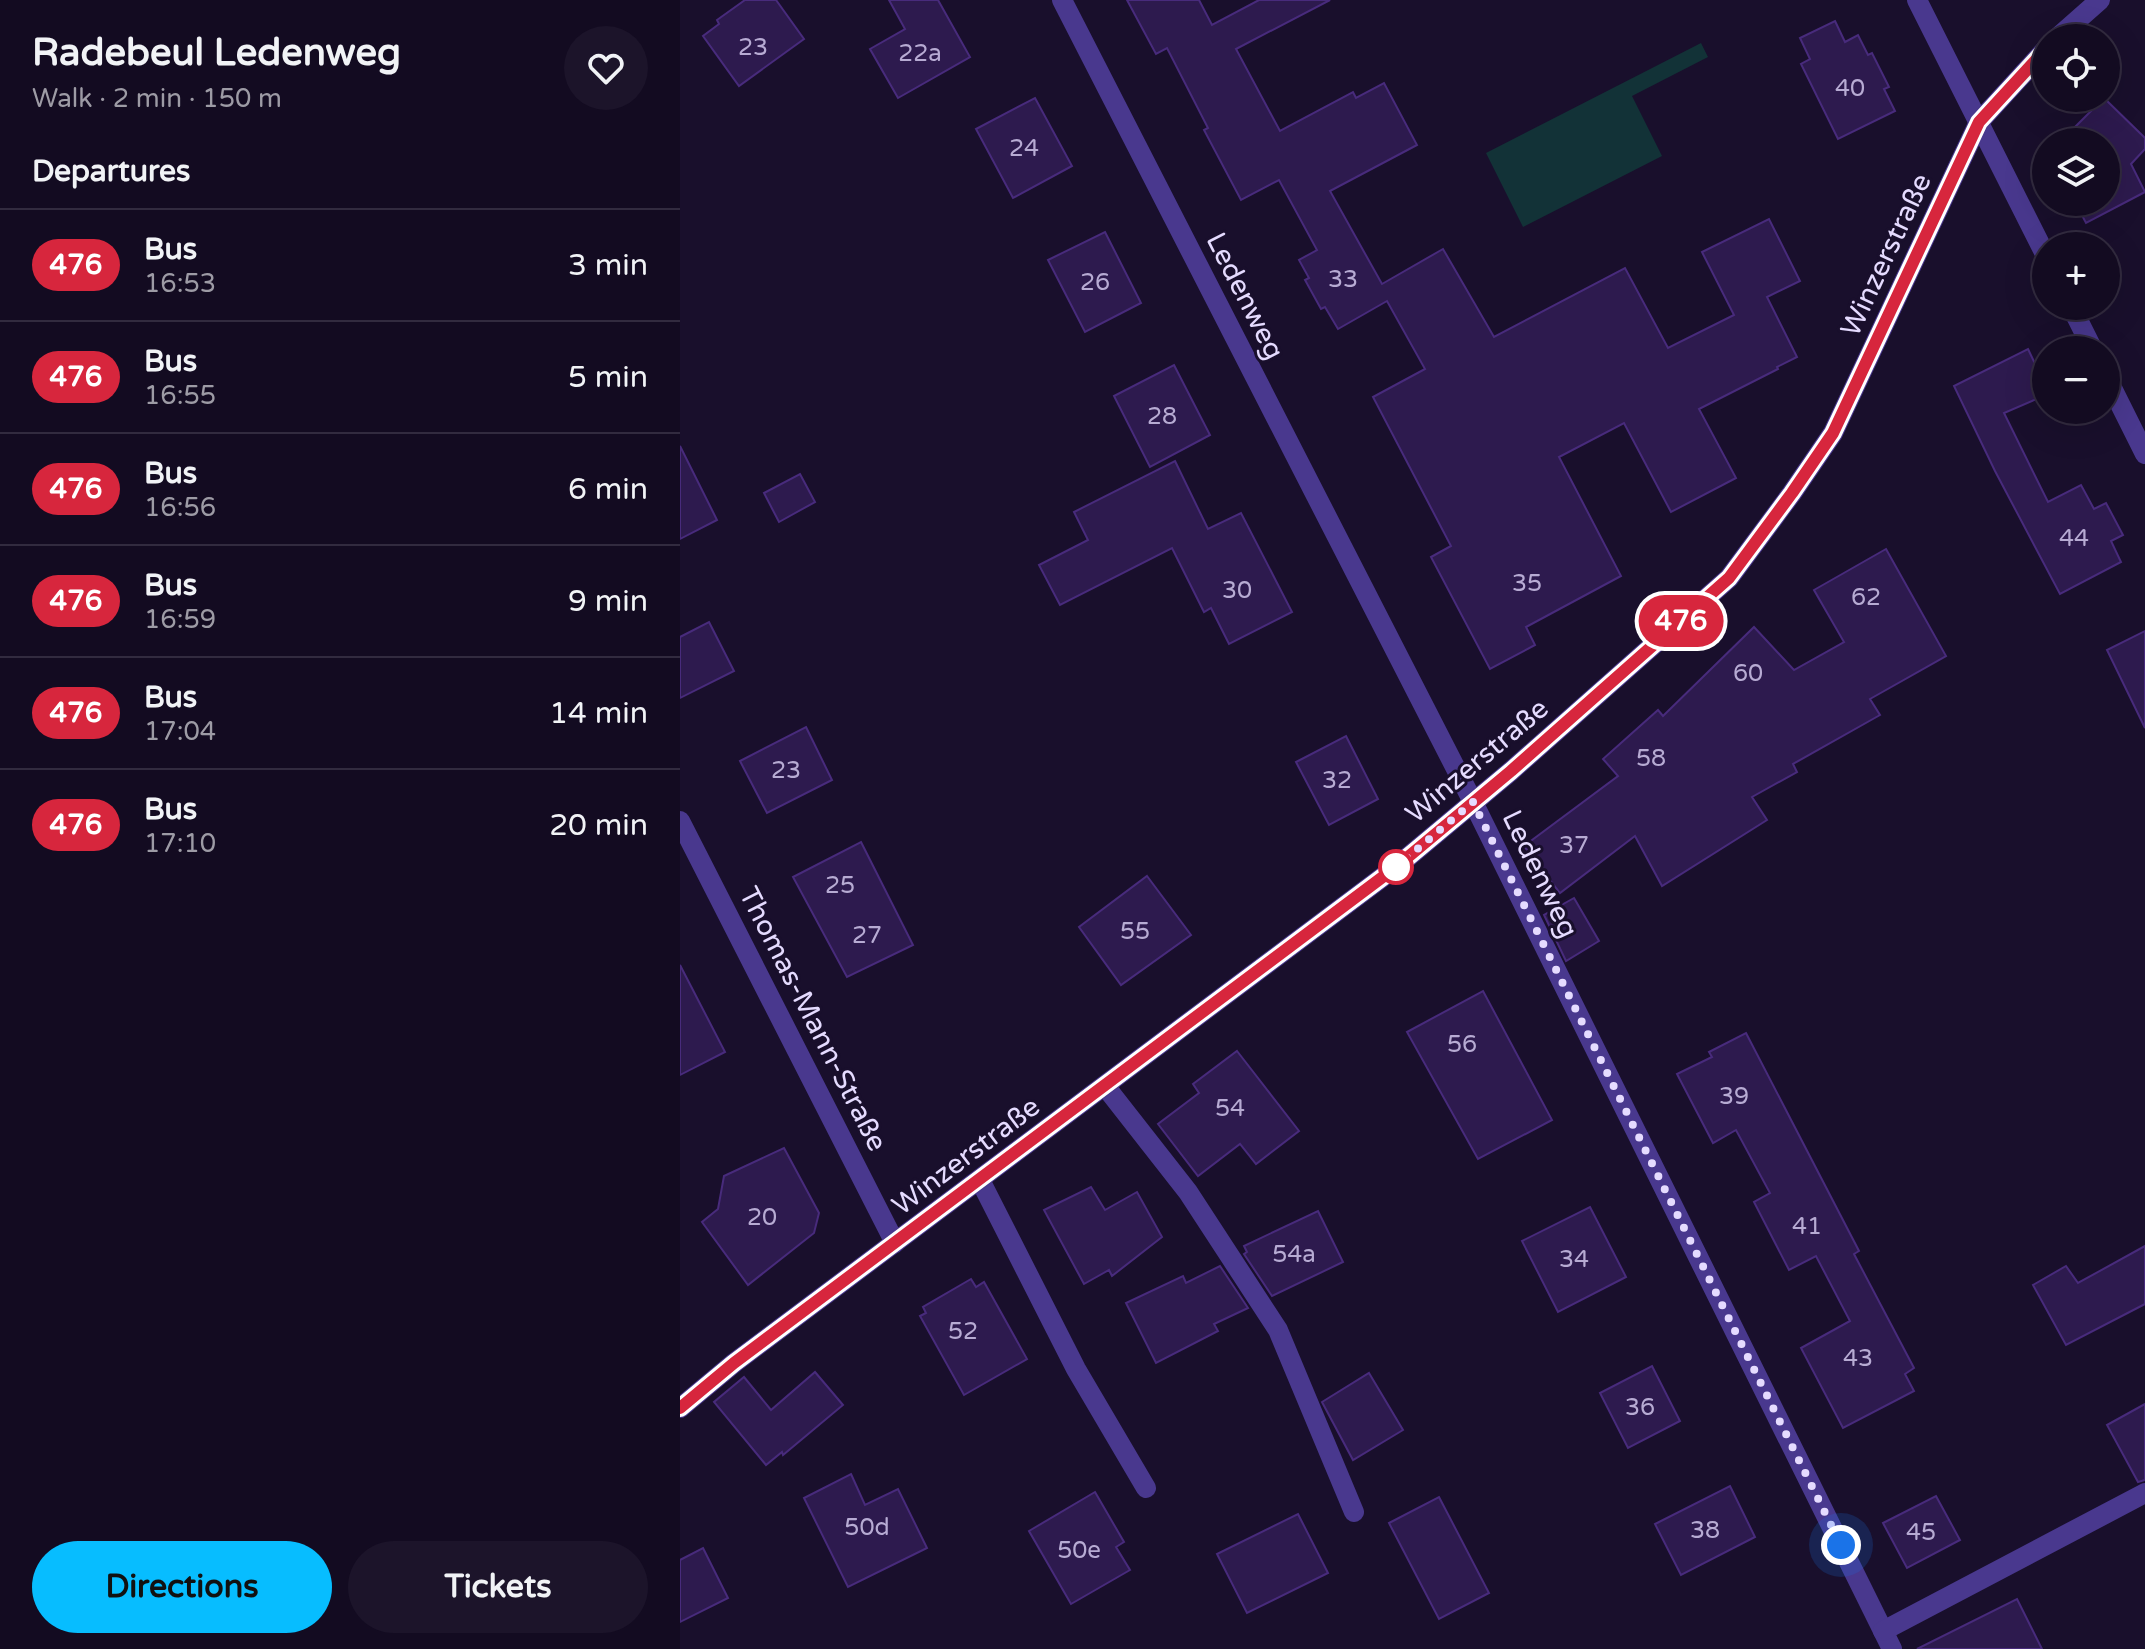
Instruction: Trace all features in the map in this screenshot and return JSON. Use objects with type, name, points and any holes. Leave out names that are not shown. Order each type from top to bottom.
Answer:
[{"type":"street","name":"Ledenweg","points":[[1062,0],[1473,802],[1888,1640]]},
{"type":"street","points":[[1917,0],[2034,232]]},
{"type":"street","points":[[2073,24],[2100,0]]},
{"type":"street","name":"Winzerstraße","points":[[680,1408],[734,1363],[1396,867],[1729,578],[1833,433],[1979,122],[2032,64]]},
{"type":"street","points":[[2120,404],[2145,454]]},
{"type":"street","name":"Thomas-Mann-Straße","points":[[680,821],[895,1243]]},
{"type":"street","points":[[1105,1086],[1188,1192],[1278,1330],[1354,1512]]},
{"type":"street","points":[[980,1180],[1076,1369],[1146,1488]]},
{"type":"street","points":[[1888,1640],[2145,1493]]},
{"type":"green space","points":[[1701,43],[1708,57],[1632,96],[1662,156],[1523,227],[1486,153]]},
{"type":"building","points":[[745,0],[776,0],[804,39],[739,86],[703,36],[719,24],[717,20]]},
{"type":"building","points":[[889,0],[938,0],[970,57],[898,98],[870,49],[905,29]]},
{"type":"building","points":[[1127,0],[1199,0],[1212,25],[1259,0],[1330,0],[1236,49],[1280,131],[1353,92],[1356,98],[1384,83],[1417,145],[1330,191],[1382,284],[1443,249],[1494,337],[1625,268],[1668,348],[1734,315],[1702,252],[1769,219],[1800,281],[1767,297],[1797,357],[1699,409],[1736,478],[1671,512],[1624,423],[1559,457],[1621,576],[1526,627],[1535,645],[1490,669],[1431,557],[1451,546],[1373,397],[1425,369],[1387,301],[1338,329],[1325,307],[1321,309],[1305,280],[1309,278],[1299,260],[1317,250],[1279,180],[1241,200],[1204,130],[1208,128],[1167,48],[1156,54]]},
{"type":"building","points":[[1835,21],[1845,42],[1858,35],[1868,55],[1872,53],[1889,87],[1884,89],[1895,111],[1838,139],[1801,64],[1810,59],[1800,38]]},
{"type":"building","points":[[1035,98],[1072,166],[1013,198],[976,129]]},
{"type":"building","points":[[2090,112],[2118,112],[2145,138],[2145,149],[2131,164],[2145,192],[2120,205],[2120,128],[2074,128]]},
{"type":"building","points":[[2082,216],[2099,216],[2086,223]]},
{"type":"building","points":[[1105,232],[1141,303],[1085,332],[1048,260]]},
{"type":"building","points":[[2028,349],[2032,357],[2032,401],[2004,413],[2048,502],[2081,485],[2094,509],[2106,503],[2123,535],[2111,541],[2121,562],[2060,594],[1954,386]]},
{"type":"building","points":[[1174,365],[1210,435],[1150,467],[1114,396]]},
{"type":"building","points":[[680,446],[717,520],[680,539]]},
{"type":"building","points":[[1175,461],[1208,529],[1241,513],[1292,612],[1229,644],[1211,608],[1204,612],[1172,548],[1060,605],[1039,565],[1088,540],[1074,512]]},
{"type":"building","points":[[800,474],[815,502],[779,522],[764,493]]},
{"type":"building","points":[[1886,549],[1946,656],[1870,699],[1880,715],[1793,764],[1797,772],[1752,797],[1767,820],[1662,886],[1635,836],[1560,893],[1524,846],[1618,776],[1603,759],[1658,710],[1663,716],[1754,627],[1794,670],[1844,642],[1814,590]]},
{"type":"building","points":[[709,622],[734,671],[680,698],[680,637]]},
{"type":"building","points":[[2145,631],[2145,728],[2107,650]]},
{"type":"building","points":[[806,727],[832,780],[767,813],[740,761]]},
{"type":"building","points":[[1346,736],[1378,799],[1329,825],[1296,762]]},
{"type":"building","points":[[861,842],[913,945],[847,977],[793,877]]},
{"type":"building","points":[[1147,876],[1191,935],[1121,985],[1079,927]]},
{"type":"building","points":[[1574,898],[1599,941],[1566,961],[1544,915]]},
{"type":"building","points":[[680,965],[725,1052],[680,1075]]},
{"type":"building","points":[[1483,991],[1552,1120],[1478,1159],[1407,1032]]},
{"type":"building","points":[[1746,1033],[1859,1251],[1854,1254],[1914,1368],[1905,1374],[1914,1391],[1843,1428],[1801,1348],[1850,1321],[1816,1256],[1789,1270],[1754,1202],[1770,1193],[1736,1130],[1713,1143],[1677,1074],[1712,1057],[1709,1052]]},
{"type":"building","points":[[1237,1051],[1299,1131],[1256,1164],[1240,1144],[1198,1176],[1158,1124],[1199,1093],[1193,1084]]},
{"type":"building","points":[[784,1148],[819,1213],[814,1233],[748,1285],[702,1222],[718,1209],[724,1176]]},
{"type":"building","points":[[1091,1187],[1105,1210],[1137,1192],[1162,1237],[1112,1276],[1109,1270],[1084,1284],[1044,1210]]},
{"type":"building","points":[[1590,1207],[1626,1277],[1558,1312],[1522,1241]]},
{"type":"building","points":[[1318,1211],[1343,1262],[1272,1296],[1244,1254],[1247,1252],[1244,1246]]},
{"type":"building","points":[[2145,1246],[2145,1304],[2066,1345],[2033,1285],[2066,1266],[2078,1283]]},
{"type":"building","points":[[1220,1266],[1248,1308],[1214,1324],[1218,1331],[1156,1363],[1126,1303],[1183,1276],[1186,1283]]},
{"type":"building","points":[[971,1279],[976,1287],[984,1282],[1027,1359],[964,1395],[920,1316],[926,1313],[923,1307]]},
{"type":"building","points":[[1652,1366],[1680,1421],[1628,1448],[1600,1393]]},
{"type":"building","points":[[815,1372],[843,1405],[783,1455],[782,1452],[766,1465],[714,1402],[744,1377],[771,1410]]},
{"type":"building","points":[[1369,1373],[1403,1430],[1353,1460],[1322,1402]]},
{"type":"building","points":[[2145,1404],[2145,1480],[2138,1482],[2107,1425]]},
{"type":"building","points":[[851,1474],[865,1505],[898,1489],[927,1548],[848,1587],[804,1498]]},
{"type":"building","points":[[1730,1486],[1755,1537],[1681,1575],[1655,1524]]},
{"type":"building","points":[[1095,1492],[1124,1542],[1116,1547],[1130,1570],[1071,1604],[1029,1531]]},
{"type":"building","points":[[1936,1496],[1960,1540],[1907,1568],[1883,1523]]},
{"type":"building","points":[[1439,1497],[1489,1593],[1439,1619],[1389,1523]]},
{"type":"building","points":[[1298,1514],[1328,1573],[1247,1613],[1217,1554]]},
{"type":"building","points":[[703,1548],[728,1598],[680,1622],[680,1560]]},
{"type":"building","points":[[2017,1599],[2042,1649],[1917,1649]]},
{"type":"bus line","name":"476","points":[[680,1408],[734,1363],[1396,867],[1511,771],[1729,578],[1833,433],[1979,122],[2032,64]]},
{"type":"route","points":[[1396,867],[1473,802],[1841,1545]]}]
